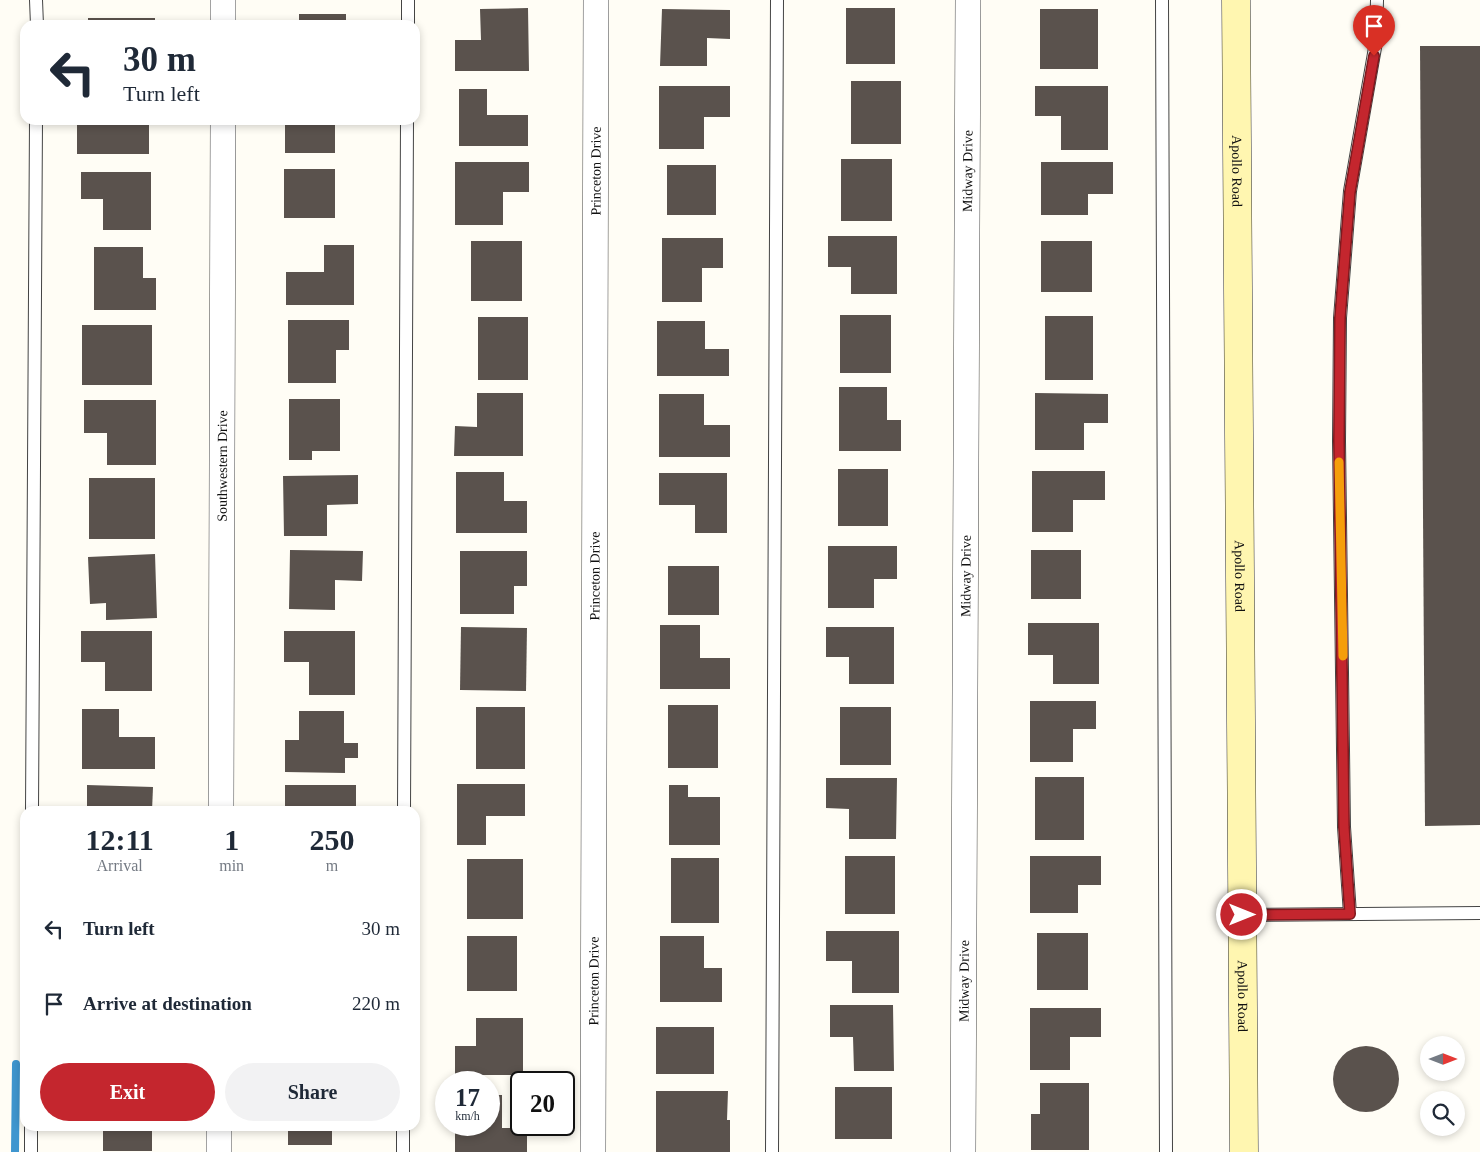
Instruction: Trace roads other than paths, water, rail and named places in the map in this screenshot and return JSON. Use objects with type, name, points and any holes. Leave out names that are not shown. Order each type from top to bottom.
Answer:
[{"type":"street","points":[[223,0],[223,20]]},
{"type":"street","name":"Princeton Drive","points":[[592,1152],[596,0]]},
{"type":"street","name":"Midway Drive","points":[[963,1152],[968,0]]},
{"type":"street","name":"Apollo Road","points":[[1236,0],[1244,1152]]},
{"type":"street","name":"Southwestern Drive","points":[[220,806],[223,125]]},
{"type":"street","points":[[219,1131],[219,1152]]},
{"type":"lane","points":[[36,0],[37,20]]},
{"type":"lane","points":[[408,0],[408,20]]},
{"type":"lane","points":[[772,1152],[777,0]]},
{"type":"lane","points":[[1162,0],[1166,1152]]},
{"type":"lane","points":[[1350,914],[1344,827],[1339,441],[1340,318],[1350,192],[1376,42],[1377,0]]},
{"type":"lane","points":[[32,806],[36,125]]},
{"type":"lane","points":[[404,806],[408,125]]},
{"type":"lane","points":[[1242,915],[1480,913]]},
{"type":"lane","points":[[31,1131],[31,1152]]},
{"type":"lane","points":[[403,1131],[403,1152]]},
{"type":"waterway","points":[[15,1152],[16,1064]]}]
